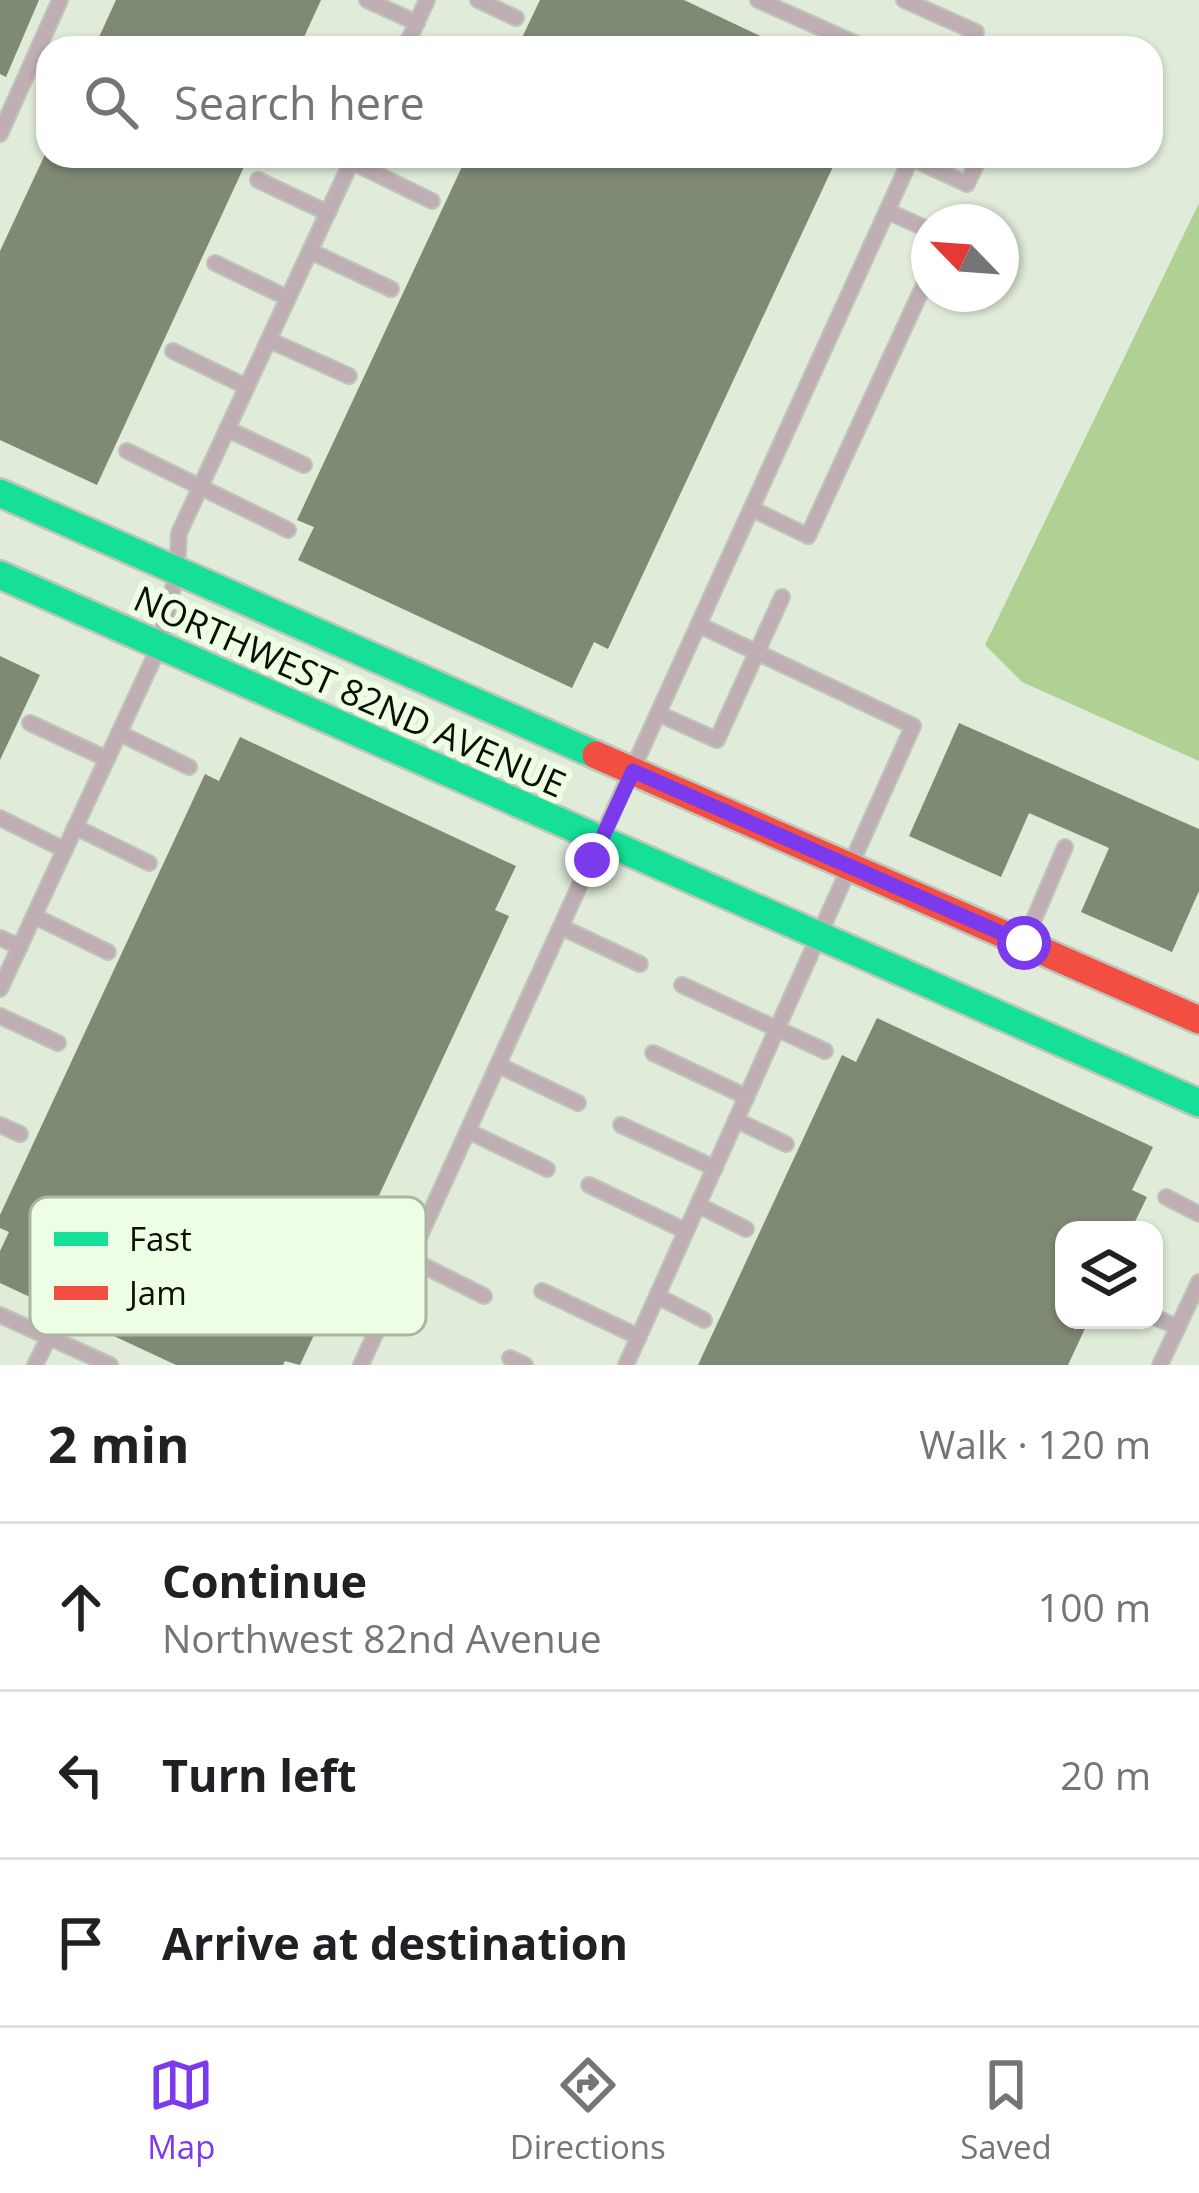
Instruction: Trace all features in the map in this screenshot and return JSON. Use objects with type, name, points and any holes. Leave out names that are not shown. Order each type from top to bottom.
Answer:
[{"type":"street","name":"NORTHWEST 82ND AVENUE","points":[[0,493],[1199,1020]]},
{"type":"street","name":"NORTHWEST 82ND AVENUE","points":[[0,575],[1199,1103]]},
{"type":"lane","points":[[44,36],[60,0]]},
{"type":"lane","points":[[367,0],[417,22]]},
{"type":"lane","points":[[411,36],[427,0]]},
{"type":"lane","points":[[478,0],[516,18]]},
{"type":"lane","points":[[758,0],[839,36]]},
{"type":"lane","points":[[904,0],[976,32],[974,36]]},
{"type":"lane","points":[[0,134],[36,54]]},
{"type":"lane","points":[[0,989],[159,646],[177,571],[179,533],[349,168]]},
{"type":"lane","points":[[370,168],[432,201]]},
{"type":"lane","points":[[426,1224],[906,168]]},
{"type":"lane","points":[[934,168],[967,184],[974,168]]},
{"type":"lane","points":[[258,180],[328,213]]},
{"type":"lane","points":[[886,211],[911,222]]},
{"type":"lane","points":[[310,251],[391,289]]},
{"type":"lane","points":[[215,263],[288,298]]},
{"type":"lane","points":[[752,509],[808,536],[911,312]]},
{"type":"lane","points":[[269,340],[349,376]]},
{"type":"lane","points":[[173,351],[247,387]]},
{"type":"lane","points":[[227,429],[304,465]]},
{"type":"lane","points":[[127,451],[288,530]]},
{"type":"lane","points":[[659,714],[717,740],[782,597]]},
{"type":"lane","points":[[626,1365],[913,726],[700,625]]},
{"type":"lane","points":[[30,723],[107,758]]},
{"type":"lane","points":[[119,733],[189,767]]},
{"type":"lane","points":[[0,818],[65,850]]},
{"type":"lane","points":[[75,827],[149,862]]},
{"type":"lane","points":[[1024,943],[1065,847]]},
{"type":"lane","points":[[34,916],[108,952]]},
{"type":"lane","points":[[561,928],[640,964]]},
{"type":"lane","points":[[0,938],[20,947]]},
{"type":"lane","points":[[682,986],[825,1051]]},
{"type":"lane","points":[[0,1016],[58,1043]]},
{"type":"lane","points":[[653,1053],[747,1097]]},
{"type":"lane","points":[[498,1065],[578,1102]]},
{"type":"lane","points":[[736,1120],[786,1144]]},
{"type":"lane","points":[[0,1125],[20,1134]]},
{"type":"lane","points":[[621,1125],[715,1168]]},
{"type":"lane","points":[[468,1131],[548,1169]]},
{"type":"lane","points":[[589,1185],[686,1231]]},
{"type":"lane","points":[[1166,1197],[1199,1214]]},
{"type":"lane","points":[[698,1205],[746,1228]]},
{"type":"lane","points":[[426,1267],[484,1296]]},
{"type":"lane","points":[[1160,1365],[1195,1299],[1199,1282]]},
{"type":"lane","points":[[542,1292],[639,1337]]},
{"type":"lane","points":[[657,1296],[704,1319]]},
{"type":"lane","points":[[0,1315],[30,1328]]},
{"type":"lane","points":[[1163,1321],[1178,1327]]},
{"type":"lane","points":[[45,1335],[110,1365]]},
{"type":"lane","points":[[361,1365],[375,1335]]},
{"type":"lane","points":[[35,1365],[49,1337]]},
{"type":"shaded area","points":[[1199,203],[1199,761],[1022,682],[985,645]]},
{"type":"building","points":[[0,0],[39,0],[6,77],[0,74]]},
{"type":"building","points":[[116,0],[321,0],[304,36],[100,36]]},
{"type":"building","points":[[540,0],[684,0],[760,36],[523,36]]},
{"type":"building","points":[[39,168],[243,168],[97,485],[0,440],[0,251]]},
{"type":"building","points":[[461,168],[832,168],[608,649],[594,642],[572,688],[298,560],[314,527],[297,520]]},
{"type":"building","points":[[0,656],[40,675],[0,760]]},
{"type":"building","points":[[959,723],[1199,829],[1199,891],[1172,952],[1081,912],[1109,848],[1029,813],[1001,877],[909,836]]},
{"type":"building","points":[[240,737],[516,866],[495,910],[509,916],[378,1197],[30,1197],[30,1297],[0,1283],[0,1251],[9,1232],[0,1228],[0,1215],[205,774],[219,781]]},
{"type":"building","points":[[877,1018],[1153,1147],[1132,1190],[1147,1197],[1135,1221],[1055,1221],[1055,1329],[1085,1329],[1068,1365],[698,1365],[842,1055],[856,1062]]},
{"type":"building","points":[[112,1335],[314,1335],[300,1365],[285,1361],[283,1365],[176,1365]]},
{"type":"traffic: fast","points":[[0,493],[596,755]]},
{"type":"traffic: fast","points":[[0,575],[1199,1103]]},
{"type":"traffic: jam","points":[[596,755],[1199,1020]]},
{"type":"route","points":[[592,860],[633,771],[1024,943]]}]
